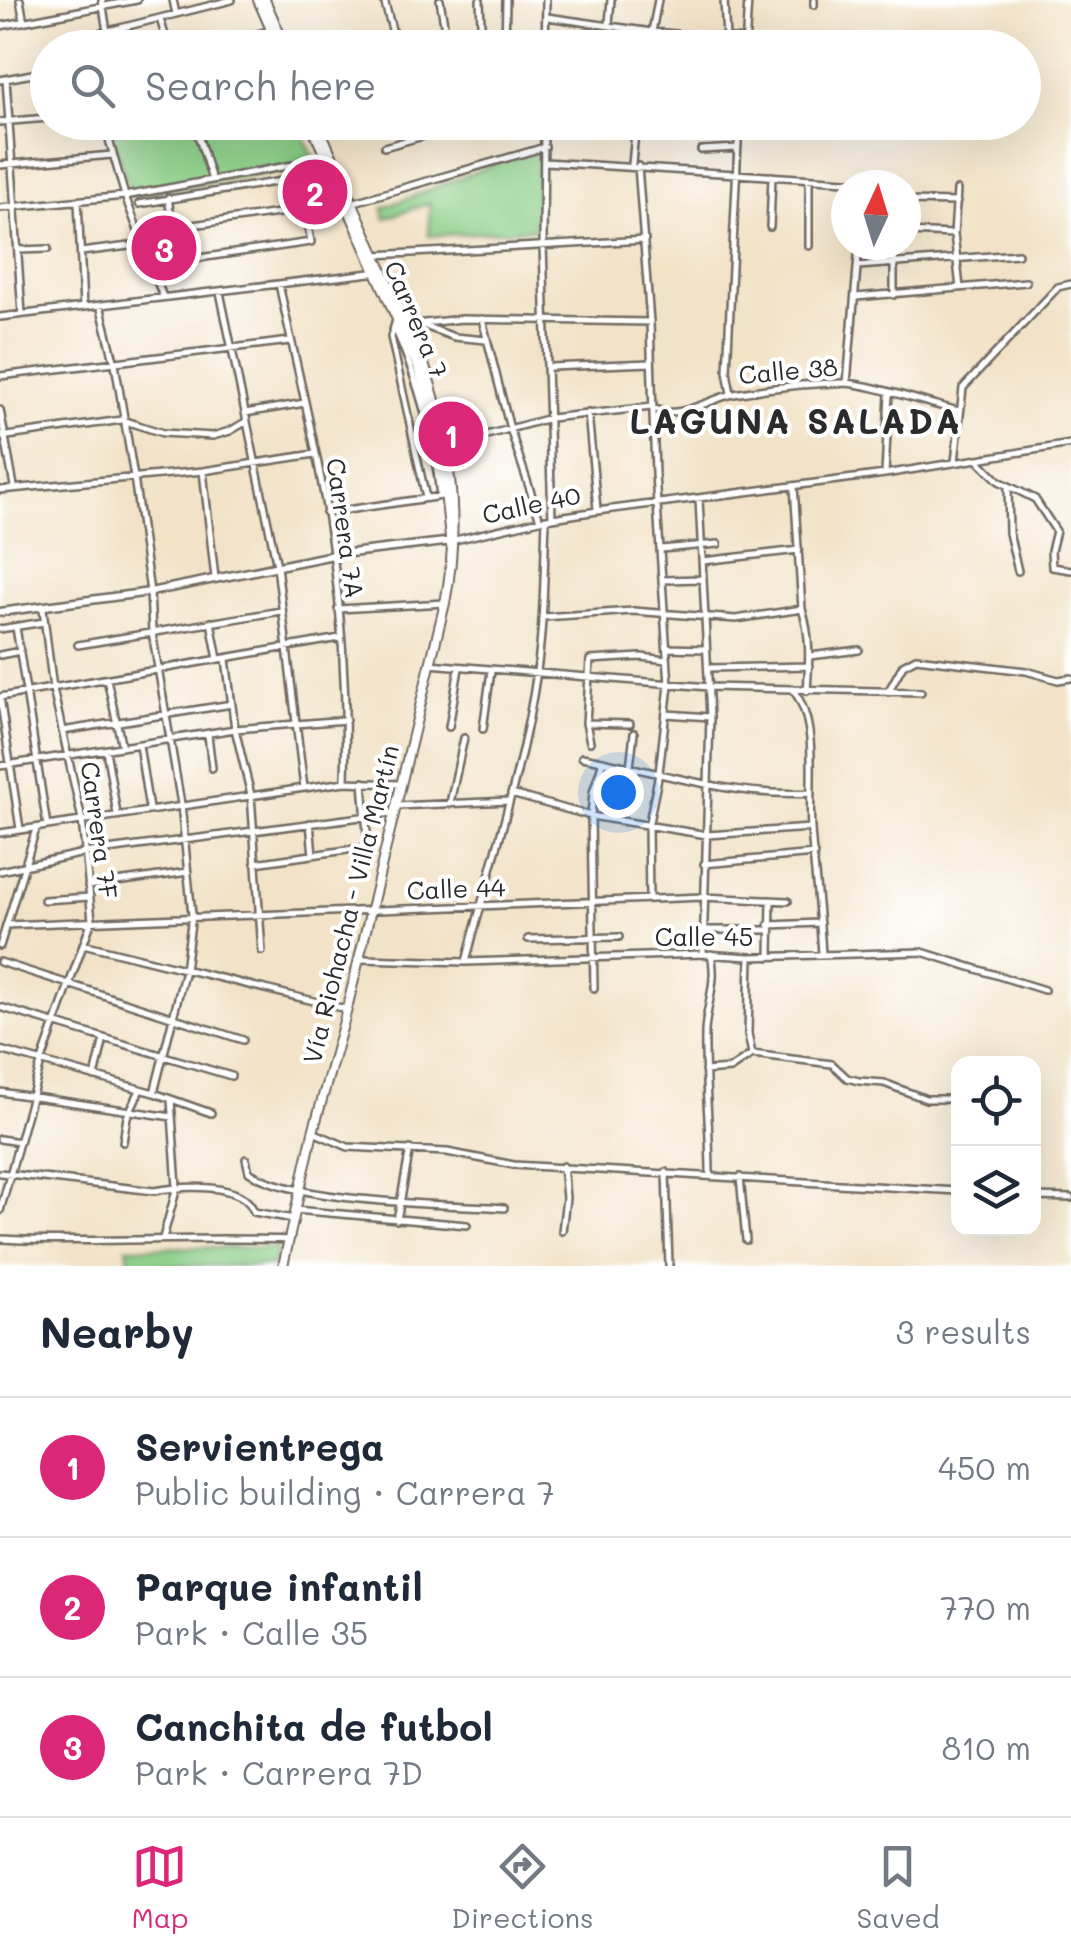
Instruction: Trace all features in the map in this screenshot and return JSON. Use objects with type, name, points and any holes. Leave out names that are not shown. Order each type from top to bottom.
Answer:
[{"type":"main road","points":[[262,0],[275,28]]},
{"type":"main road","name":"Carrera 7","points":[[320,140],[374,255],[395,322],[429,400],[440,448],[452,544]]},
{"type":"main road","name":"Carrera 7","points":[[321,140],[435,397],[446,446],[446,495]]},
{"type":"main road","name":"Vía Riohacha - Villa Martín","points":[[283,1266],[312,1132],[445,604],[452,544]]},
{"type":"street","points":[[20,0],[24,22]]},
{"type":"street","points":[[0,26],[137,0]]},
{"type":"street","points":[[174,0],[176,14]]},
{"type":"street","points":[[115,30],[232,0]]},
{"type":"street","points":[[384,0],[392,30]]},
{"type":"street","points":[[440,0],[445,30]]},
{"type":"street","points":[[480,0],[485,30]]},
{"type":"street","points":[[505,30],[506,0]]},
{"type":"street","points":[[546,0],[546,30]]},
{"type":"street","points":[[609,24],[611,0]]},
{"type":"street","points":[[652,30],[658,0]]},
{"type":"street","points":[[724,0],[726,30]]},
{"type":"street","points":[[746,30],[748,0]]},
{"type":"street","points":[[103,4],[107,30]]},
{"type":"street","points":[[547,17],[641,30]]},
{"type":"street","points":[[160,19],[163,30]]},
{"type":"street","points":[[269,30],[275,28]]},
{"type":"street","points":[[22,314],[13,164],[3,79],[30,74]]},
{"type":"street","points":[[0,122],[30,120]]},
{"type":"street","points":[[109,140],[125,196],[163,298]]},
{"type":"street","points":[[200,140],[212,180]]},
{"type":"street","points":[[384,147],[411,140]]},
{"type":"street","points":[[466,962],[510,798],[536,674],[543,616],[550,418],[543,245],[544,140]]},
{"type":"street","points":[[636,140],[635,166],[645,240],[668,660],[659,773],[648,827],[649,899]]},
{"type":"street","points":[[730,394],[727,371],[738,140]]},
{"type":"street","points":[[148,231],[348,204],[544,147]]},
{"type":"street","points":[[701,150],[738,148]]},
{"type":"street","points":[[0,164],[112,155]]},
{"type":"street","points":[[0,208],[125,196],[326,159]]},
{"type":"street","points":[[544,162],[831,181]]},
{"type":"street","points":[[770,227],[772,176]]},
{"type":"street","points":[[140,204],[168,198],[298,178],[302,180],[311,242],[178,262],[168,198]]},
{"type":"street","points":[[808,179],[809,246]]},
{"type":"street","points":[[956,190],[954,234],[960,288]]},
{"type":"street","points":[[78,201],[82,307]]},
{"type":"street","points":[[921,201],[957,202]]},
{"type":"street","points":[[921,233],[954,234]]},
{"type":"street","points":[[374,255],[645,240]]},
{"type":"street","points":[[81,252],[145,244]]},
{"type":"street","points":[[18,250],[48,249]]},
{"type":"street","points":[[858,266],[1018,254]]},
{"type":"street","points":[[847,383],[858,260]]},
{"type":"street","points":[[894,263],[894,295]]},
{"type":"street","points":[[0,317],[379,272]]},
{"type":"street","points":[[856,297],[1026,282]]},
{"type":"street","name":"Carrera 7A","points":[[279,284],[334,555],[346,720],[344,782]]},
{"type":"street","points":[[956,462],[963,388],[1058,288],[1071,284]]},
{"type":"street","points":[[220,292],[277,566],[304,788]]},
{"type":"street","points":[[100,305],[134,477],[152,632],[181,804],[192,915],[185,970],[154,1093]]},
{"type":"street","points":[[406,325],[482,319],[650,322]]},
{"type":"street","points":[[482,319],[510,429],[546,519]]},
{"type":"street","points":[[395,322],[392,343],[426,498]]},
{"type":"street","points":[[420,324],[440,334],[486,340]]},
{"type":"street","points":[[0,376],[291,341]]},
{"type":"street","points":[[550,367],[651,363]]},
{"type":"street","name":"Calle 38","points":[[446,446],[550,418],[652,407],[671,412],[730,394],[847,383],[958,412]]},
{"type":"street","points":[[885,474],[890,394]]},
{"type":"street","points":[[3,437],[122,420],[164,433],[213,436],[230,431],[246,417],[305,403]]},
{"type":"street","points":[[0,410],[15,487]]},
{"type":"street","points":[[588,413],[597,510]]},
{"type":"street","name":"Calle 40","points":[[0,612],[150,592],[334,555],[452,544],[597,510],[885,474],[1071,444]]},
{"type":"street","points":[[0,490],[204,471],[316,454]]},
{"type":"street","points":[[978,459],[1008,487],[1035,498],[1056,531],[1052,567],[1071,570]]},
{"type":"street","points":[[204,471],[215,578]]},
{"type":"street","points":[[794,486],[802,608],[810,656],[807,692]]},
{"type":"street","points":[[1008,487],[1010,533],[1018,571]]},
{"type":"street","points":[[326,513],[446,495]]},
{"type":"street","points":[[699,498],[710,716],[703,954]]},
{"type":"street","points":[[660,549],[718,544]]},
{"type":"street","points":[[703,560],[800,550]]},
{"type":"street","points":[[662,580],[703,579]]},
{"type":"street","points":[[338,609],[445,604]]},
{"type":"street","name":"Carrera 7F","points":[[0,1211],[41,1063],[92,920],[82,820],[53,689],[43,608]]},
{"type":"street","points":[[543,616],[664,612],[736,618],[802,608]]},
{"type":"street","points":[[78,645],[282,611]]},
{"type":"street","points":[[0,629],[44,622]]},
{"type":"street","points":[[211,622],[251,795],[262,951]]},
{"type":"street","points":[[16,627],[46,826]]},
{"type":"street","points":[[20,829],[0,697],[340,638]]},
{"type":"street","points":[[667,648],[706,649]]},
{"type":"street","points":[[810,656],[860,650]]},
{"type":"street","points":[[0,655],[20,651]]},
{"type":"street","points":[[888,692],[903,665],[916,658],[1026,670],[1058,680],[1071,678]]},
{"type":"street","points":[[590,742],[586,723],[590,660],[668,660]]},
{"type":"street","points":[[429,664],[668,685],[794,692],[920,692]]},
{"type":"street","points":[[708,668],[809,666]]},
{"type":"street","points":[[450,727],[459,668]]},
{"type":"street","points":[[483,729],[490,671]]},
{"type":"street","points":[[107,679],[122,747]]},
{"type":"street","points":[[794,692],[804,708],[822,954]]},
{"type":"street","points":[[62,732],[232,704]]},
{"type":"street","points":[[666,714],[710,716]]},
{"type":"street","points":[[0,766],[236,729],[346,720]]},
{"type":"street","points":[[586,723],[630,724]]},
{"type":"street","points":[[630,767],[634,733]]},
{"type":"street","points":[[208,735],[212,768]]},
{"type":"street","points":[[450,803],[464,738]]},
{"type":"street","points":[[139,745],[149,809]]},
{"type":"street","points":[[106,750],[117,814]]},
{"type":"street","points":[[582,757],[710,784],[781,795],[811,793]]},
{"type":"street","points":[[594,988],[591,816],[603,761]]},
{"type":"street","points":[[0,833],[344,782],[400,784]]},
{"type":"street","points":[[255,863],[368,848],[363,782]]},
{"type":"street","points":[[0,871],[84,853],[367,816],[393,809],[510,798],[648,827],[707,835],[811,828]]},
{"type":"street","points":[[310,823],[313,855]]},
{"type":"street","points":[[0,946],[36,828]]},
{"type":"street","points":[[704,864],[814,854]]},
{"type":"street","points":[[88,886],[188,872]]},
{"type":"street","points":[[44,900],[90,896]]},
{"type":"street","name":"Calle 44","points":[[6,925],[703,897],[788,901]]},
{"type":"street","points":[[770,957],[771,900]]},
{"type":"street","points":[[704,930],[820,923]]},
{"type":"street","points":[[528,938],[618,937]]},
{"type":"street","points":[[83,944],[346,1009]]},
{"type":"street","name":"Calle 45","points":[[358,959],[466,962],[922,952],[1044,990]]},
{"type":"street","points":[[710,1175],[705,1026],[714,973],[712,954]]},
{"type":"street","points":[[750,957],[748,1034],[752,1054]]},
{"type":"street","points":[[0,962],[243,1040]]},
{"type":"street","points":[[0,1007],[231,1076]]},
{"type":"street","points":[[95,1077],[104,1038]]},
{"type":"street","points":[[0,1050],[211,1113]]},
{"type":"street","points":[[705,1072],[730,1069],[752,1054],[832,1064],[844,1076],[860,1082],[884,1082],[926,1099],[951,1099]]},
{"type":"street","points":[[122,1142],[130,1108],[140,1090]]},
{"type":"street","points":[[0,1092],[172,1117]]},
{"type":"street","points":[[163,1238],[177,1187],[171,1100]]},
{"type":"street","points":[[312,1132],[348,1147],[448,1152],[514,1165],[951,1192]]},
{"type":"street","points":[[0,1138],[19,1142]]},
{"type":"street","points":[[397,1220],[410,1149]]},
{"type":"street","points":[[246,1159],[252,1175],[299,1190],[504,1208]]},
{"type":"street","points":[[562,1231],[566,1198],[563,1166]]},
{"type":"street","points":[[666,1172],[669,1266]]},
{"type":"street","points":[[0,1173],[154,1191],[209,1188],[241,1195],[250,1201],[254,1212],[467,1225]]},
{"type":"street","points":[[740,1177],[746,1240]]},
{"type":"street","points":[[1041,1197],[1071,1198]]},
{"type":"street","points":[[0,1238],[289,1240]]},
{"type":"green space","points":[[113,140],[305,140],[318,165],[132,196]]},
{"type":"green space","points":[[539,153],[535,229],[429,236],[430,203],[385,218],[383,208],[507,159]]},
{"type":"green space","points":[[127,1247],[278,1248],[273,1266],[130,1266]]},
{"type":"place","name":"Parque infantil","points":[[315,192]]},
{"type":"place","name":"Canchita de futbol","points":[[164,248]]},
{"type":"place","name":"Servientrega","points":[[451,434]]},
{"type":"district","name":"LAGUNA SALADA","points":[[796,420]]}]
